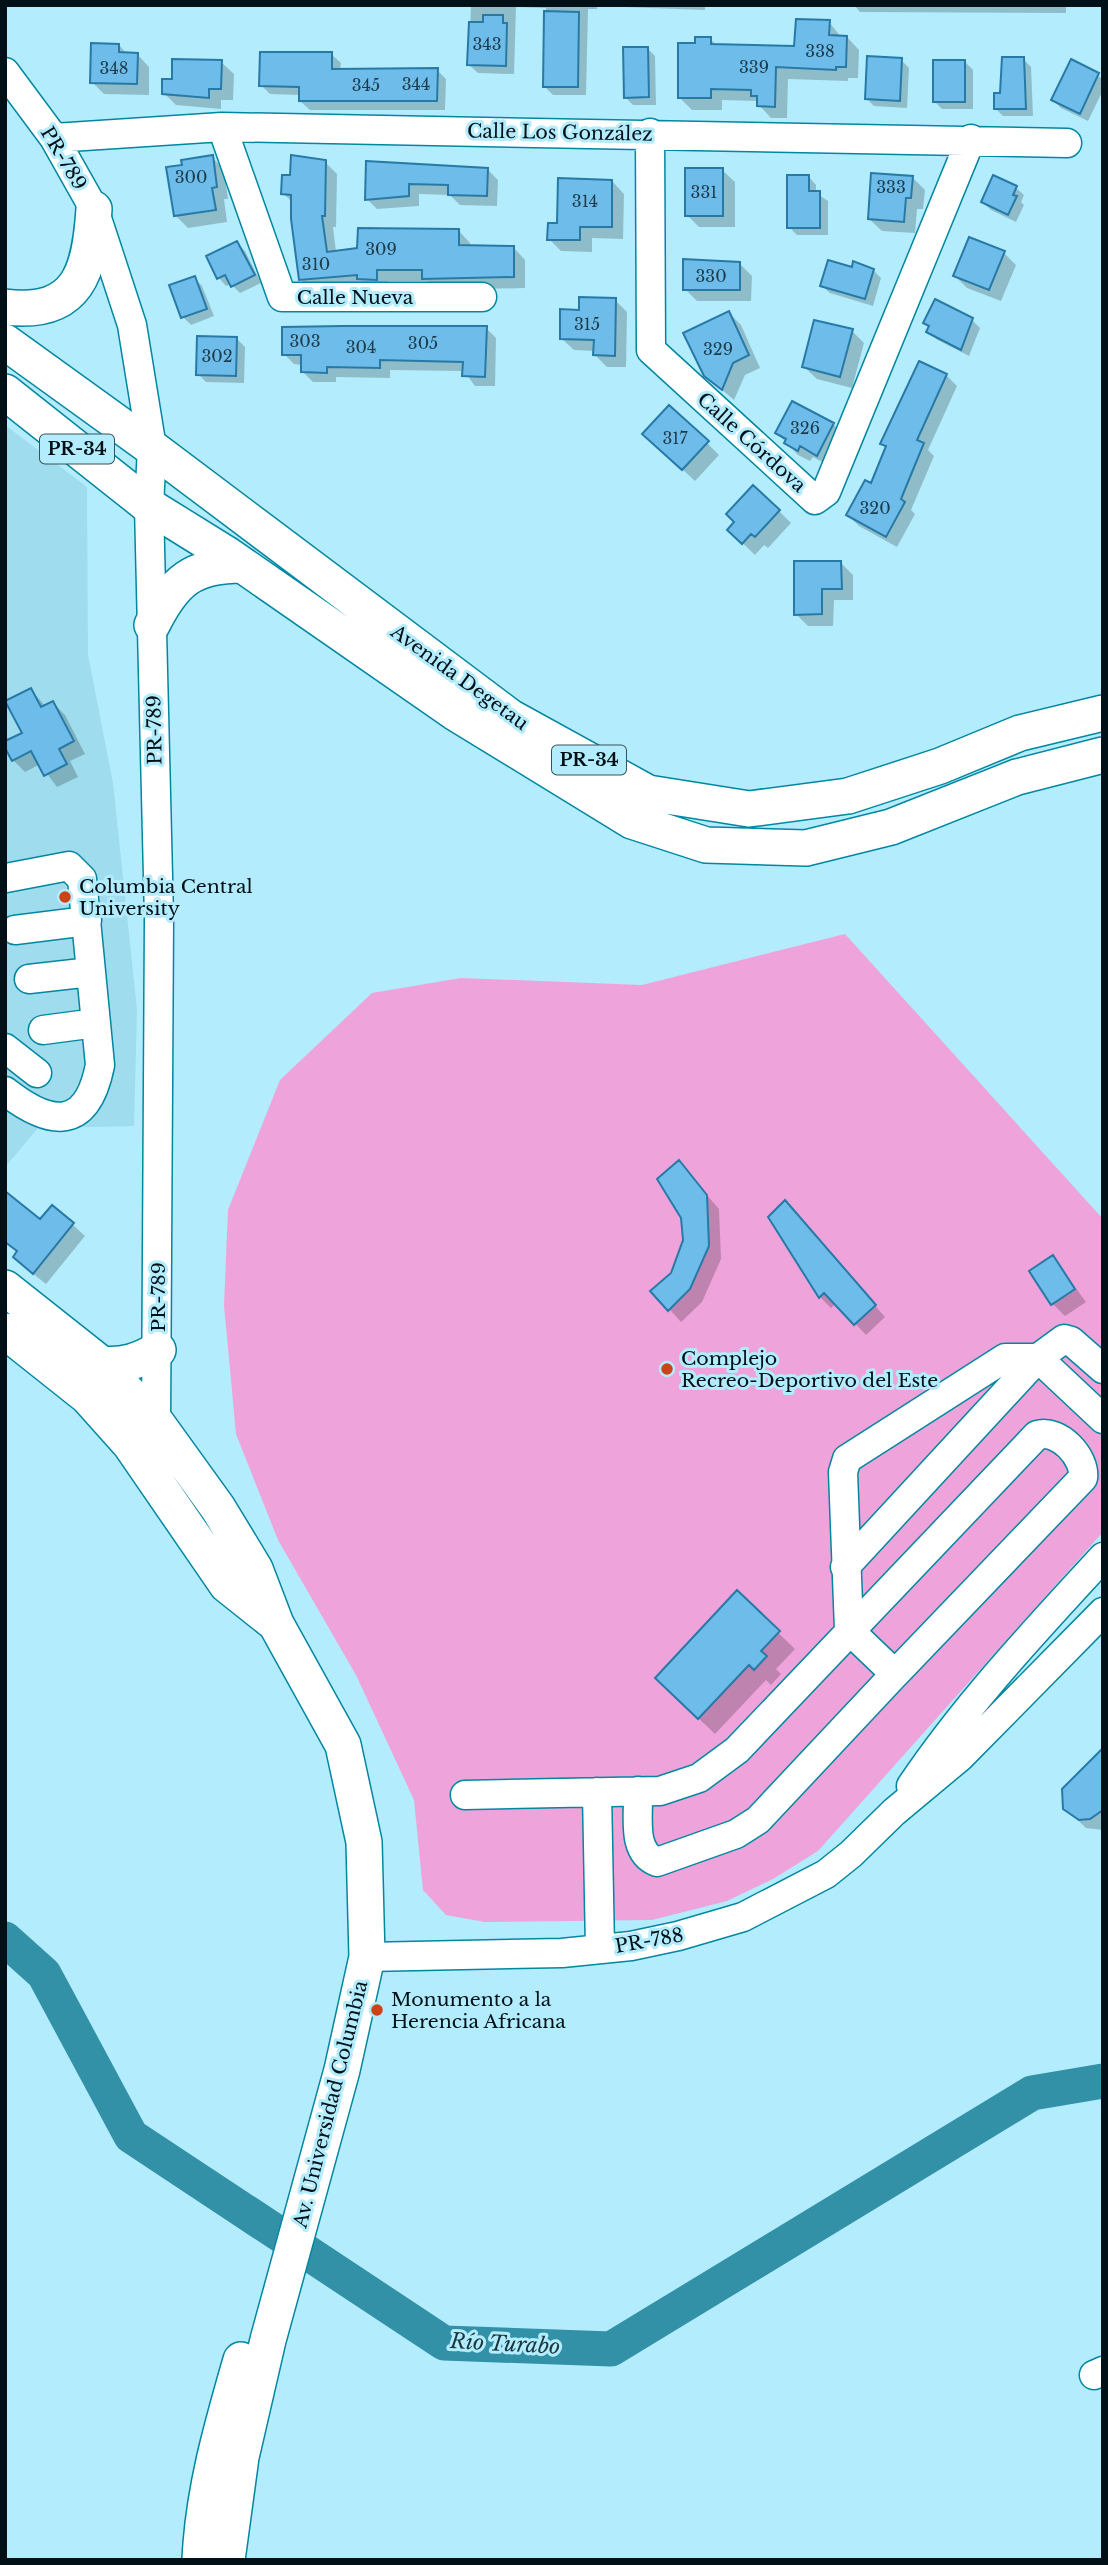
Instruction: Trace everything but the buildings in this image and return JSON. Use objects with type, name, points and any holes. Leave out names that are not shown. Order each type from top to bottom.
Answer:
[{"type":"main road","points":[[5,307],[36,308],[63,300],[78,286],[91,249],[94,209]]},
{"type":"main road","name":"Avenida Degetau","points":[[5,342],[152,448],[510,717],[648,793],[749,809],[848,796],[940,766],[1020,733],[1103,713]]},
{"type":"main road","name":"Avenida Degetau","points":[[5,391],[149,506],[242,565],[454,712],[632,821],[706,845],[806,848],[891,827],[1017,777],[1103,755]]},
{"type":"main road","points":[[152,625],[170,594],[184,578],[211,567],[242,565]]},
{"type":"main road","name":"Av. Universidad Columbia","points":[[5,1287],[101,1364],[156,1422],[218,1508],[255,1569],[276,1624],[343,1745],[364,1842],[367,1957],[342,2070],[277,2306],[241,2457],[227,2560]]},
{"type":"main road","points":[[5,1317],[117,1407],[135,1417],[156,1422],[161,1458],[193,1514],[204,1551]]},
{"type":"main road","name":"Av. Universidad Columbia","points":[[5,1331],[96,1407],[130,1444],[227,1585],[276,1624]]},
{"type":"main road","points":[[101,1364],[117,1366],[140,1361],[158,1350]]},
{"type":"main road","name":"Av. Universidad Columbia","points":[[184,2560],[200,2545],[219,2434],[247,2340],[277,2306]]},
{"type":"street","name":"PR-789","points":[[5,72],[54,138],[94,209],[132,325],[152,448],[149,506],[159,918],[156,1422]]},
{"type":"street","name":"Calle Los González","points":[[54,138],[222,127],[1067,142]]},
{"type":"street","name":"Calle Nueva","points":[[222,127],[282,297],[482,297]]},
{"type":"street","name":"Calle Córdova","points":[[650,133],[651,350],[815,500],[826,492],[971,139]]},
{"type":"street","points":[[6,878],[69,866],[82,879],[100,1065],[96,1087],[84,1105],[58,1118],[44,1117],[10,1103]]},
{"type":"street","points":[[15,930],[87,921]]},
{"type":"street","points":[[29,979],[91,972]]},
{"type":"street","points":[[43,1030],[96,1023]]},
{"type":"street","points":[[5,1048],[37,1073]]},
{"type":"street","points":[[845,1567],[1038,1358],[1064,1339],[1071,1340],[1103,1369]]},
{"type":"street","points":[[895,1674],[849,1630],[843,1472],[847,1459],[1005,1358],[1038,1358],[1103,1419]]},
{"type":"street","points":[[466,1795],[638,1791],[660,1791],[680,1785],[717,1767],[737,1750],[1037,1435],[1044,1433],[1058,1437],[1079,1458],[1084,1469],[1083,1478],[758,1821],[736,1834],[657,1862],[646,1858],[640,1850],[638,1791]]},
{"type":"street","name":"PR-788","points":[[894,1812],[943,1739],[982,1690],[1103,1557]]},
{"type":"street","name":"PR-788","points":[[367,1957],[481,1956],[600,1949],[678,1936],[743,1917],[826,1874],[851,1854],[894,1812],[960,1757],[1103,1612]]},
{"type":"street","points":[[597,1792],[600,1949]]},
{"type":"shaded area","name":"Columbia Central University","points":[[5,425],[87,487],[88,655],[113,783],[137,1010],[134,1126],[38,1128],[5,1167]]},
{"type":"shaded area","name":"Complejo Recreo-Deportivo del Este","points":[[845,934],[1103,1219],[1103,1532],[818,1851],[773,1879],[727,1901],[652,1920],[485,1922],[446,1915],[423,1890],[414,1800],[356,1675],[278,1540],[236,1434],[224,1305],[228,1210],[280,1080],[372,993],[461,978],[642,985]]},
{"type":"waterway","name":"Río Turabo","points":[[5,1939],[44,1974],[131,2136],[444,2343],[611,2349],[1032,2093],[1103,2081]]},
{"type":"place","name":"Columbia Central University","points":[[65,897]]},
{"type":"place","name":"Complejo Recreo-Deportivo del Este","points":[[667,1369]]},
{"type":"place","name":"Monumento a la Herencia Africana","points":[[377,2010]]}]
